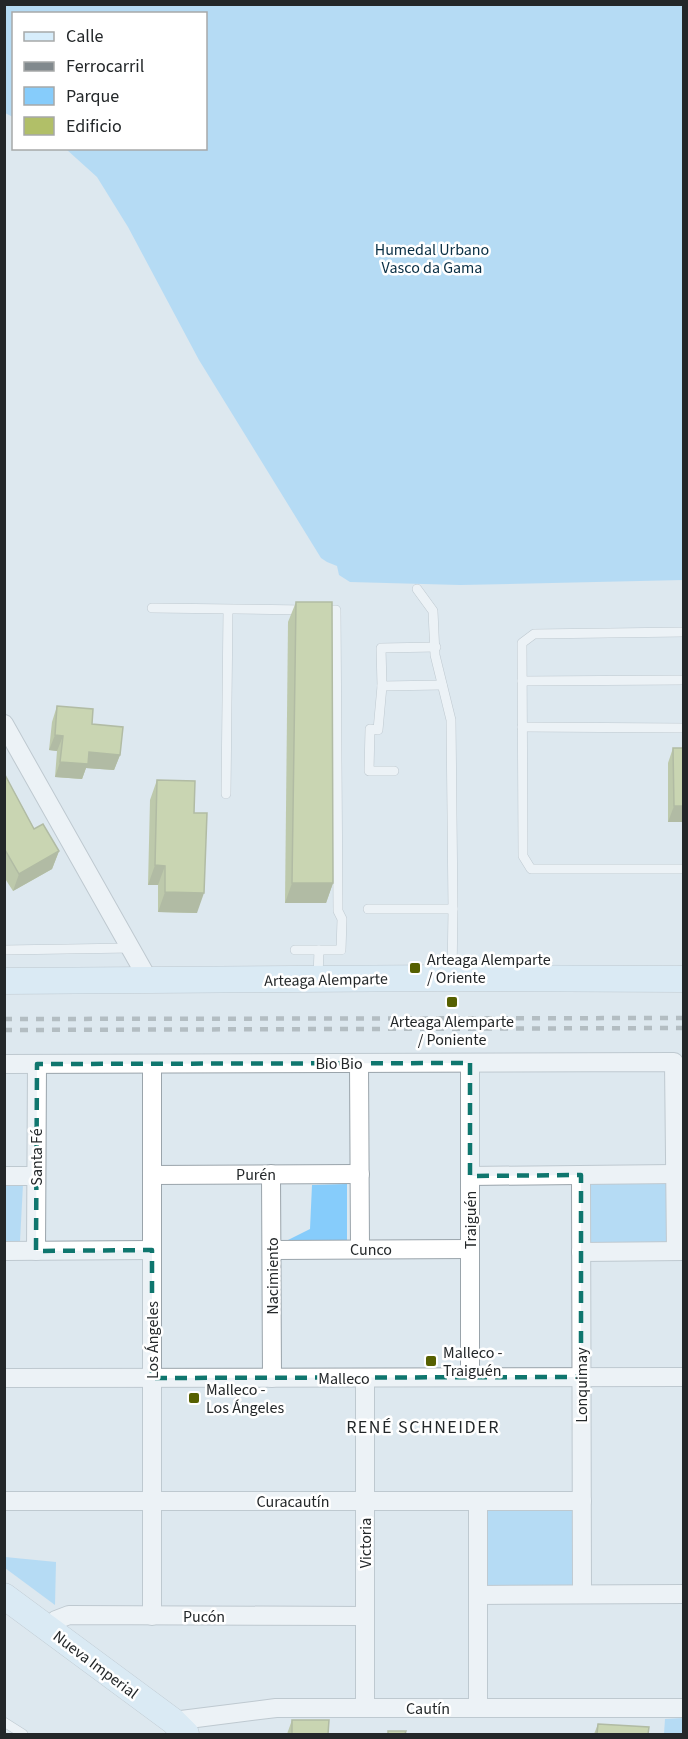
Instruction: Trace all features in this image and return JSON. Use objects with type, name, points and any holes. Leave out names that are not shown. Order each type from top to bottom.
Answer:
[{"type":"main road","name":"Arteaga Alemparte","points":[[4,981],[684,979]]},
{"type":"main road","name":"Nueva Imperial","points":[[4,1596],[180,1728]]},
{"type":"street","points":[[4,724],[149,981]]},
{"type":"street","name":"Bio Bio","points":[[4,1064],[674,1062],[675,1174]]},
{"type":"street","points":[[359,1063],[360,1249]]},
{"type":"street","name":"Traiguén","points":[[470,1063],[470,1377]]},
{"type":"street","name":"Santa Fé","points":[[36,1251],[37,1064]]},
{"type":"street","name":"Los Ángeles","points":[[152,1064],[152,1616]]},
{"type":"street","name":"Nacimiento","points":[[271,1174],[272,1378]]},
{"type":"street","name":"Purén","points":[[152,1175],[360,1174]]},
{"type":"street","points":[[470,1176],[675,1174],[680,1251],[581,1252]]},
{"type":"street","name":"Lonquimay","points":[[581,1175],[582,1594]]},
{"type":"street","points":[[4,1176],[36,1176]]},
{"type":"street","name":"Cunco","points":[[272,1250],[470,1249]]},
{"type":"street","points":[[4,1251],[152,1250]]},
{"type":"street","name":"Malleco","points":[[4,1378],[684,1377]]},
{"type":"street","name":"Victoria","points":[[365,1378],[365,1708]]},
{"type":"street","name":"Curacautín","points":[[4,1501],[582,1502]]},
{"type":"street","points":[[478,1501],[478,1708]]},
{"type":"street","points":[[478,1595],[684,1594]]},
{"type":"street","name":"Pucón","points":[[48,1628],[56,1620],[69,1616],[365,1616]]},
{"type":"street","name":"Cautín","points":[[180,1728],[276,1708],[684,1708]]},
{"type":"lane","points":[[417,589],[433,610],[435,655],[451,720],[452,978]]},
{"type":"lane","points":[[152,608],[336,610],[338,911],[342,919],[341,950],[295,950]]},
{"type":"lane","points":[[226,794],[228,610]]},
{"type":"lane","points":[[684,632],[534,634],[522,643],[523,856],[531,869],[684,869]]},
{"type":"lane","points":[[394,771],[369,771],[370,729],[378,730],[382,686],[381,648],[436,647]]},
{"type":"lane","points":[[522,681],[684,680]]},
{"type":"lane","points":[[382,686],[442,685]]},
{"type":"lane","points":[[522,727],[684,728]]},
{"type":"lane","points":[[368,909],[453,909]]},
{"type":"lane","points":[[4,950],[130,948]]},
{"type":"lane","points":[[318,979],[319,950]]},
{"type":"lane","points":[[4,1722],[23,1734]]},
{"type":"highlighted area","points":[[470,1063],[470,1176],[581,1175],[581,1377],[152,1378],[152,1250],[36,1251],[37,1064]]},
{"type":"green space","name":"Humedal Urbano Vasco da Gama","points":[[4,5],[683,5],[683,580],[460,585],[350,582],[339,575],[337,566],[321,558],[199,360],[128,227],[97,177],[67,150],[207,150],[207,12],[12,12],[12,116],[5,113]]},
{"type":"green space","points":[[587,1183],[668,1183],[669,1248],[587,1250]]},
{"type":"green space","points":[[5,1184],[23,1184],[20,1241],[5,1241]]},
{"type":"green space","points":[[347,1184],[347,1241],[286,1241],[310,1229],[312,1185]]},
{"type":"green space","points":[[488,1508],[574,1508],[573,1589],[487,1589]]},
{"type":"green space","points":[[5,1557],[56,1562],[55,1605],[5,1568]]},
{"type":"green space","points":[[683,1718],[683,1734],[664,1734],[665,1719]]},
{"type":"building","points":[[296,602],[332,602],[333,883],[292,883]]},
{"type":"building","points":[[57,706],[93,709],[92,724],[123,727],[120,755],[89,752],[88,764],[60,762],[63,736],[55,735]]},
{"type":"building","points":[[673,748],[684,748],[684,806],[674,806]]},
{"type":"building","points":[[4,773],[34,829],[43,824],[59,851],[19,874],[4,848]]},
{"type":"building","points":[[157,780],[195,781],[194,813],[207,813],[204,893],[165,892],[165,866],[155,865]]},
{"type":"building","points":[[292,1720],[329,1720],[328,1734],[292,1734]]},
{"type":"building","points":[[598,1724],[649,1727],[648,1734],[597,1734]]},
{"type":"building","points":[[388,1731],[406,1731],[405,1734],[388,1734]]},
{"type":"railway","points":[[4,1019],[684,1018]]},
{"type":"railway","points":[[4,1030],[684,1028]]},
{"type":"place","name":"Arteaga Alemparte / Oriente","points":[[415,968]]},
{"type":"place","name":"Arteaga Alemparte / Poniente","points":[[452,1002]]},
{"type":"place","name":"Malleco - Traiguén","points":[[431,1361]]},
{"type":"place","name":"Malleco - Los Ángeles","points":[[194,1398]]},
{"type":"district","name":"RENÉ SCHNEIDER","points":[[423,1427]]}]
